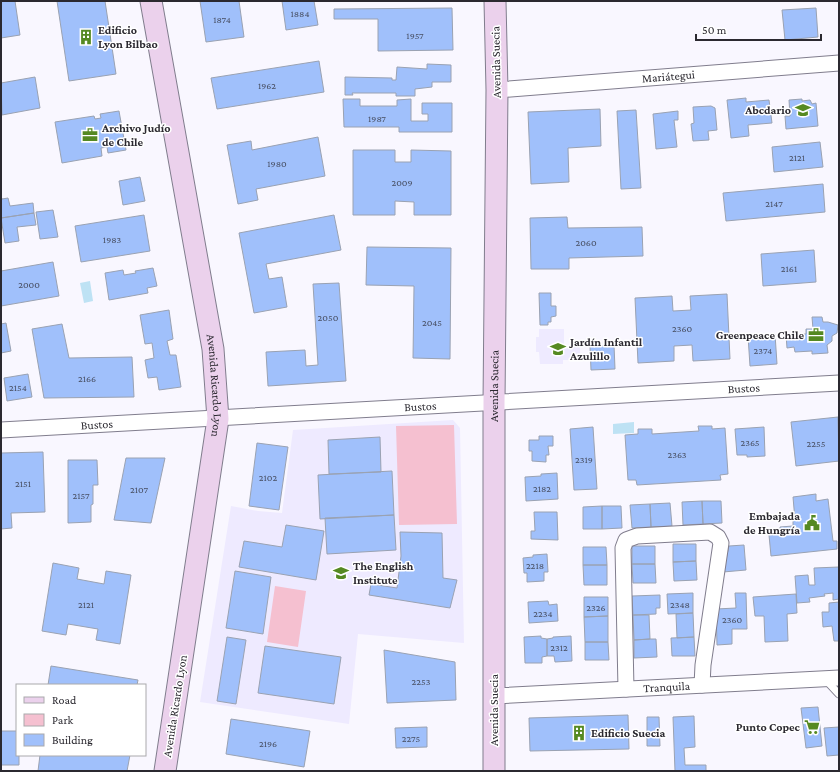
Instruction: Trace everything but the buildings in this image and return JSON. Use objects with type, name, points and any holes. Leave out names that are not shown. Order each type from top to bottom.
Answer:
[{"type":"street","name":"Avenida Ricardo Lyon","points":[[151,1],[213,349],[218,418],[165,771]]},
{"type":"street","name":"Avenida Suecia","points":[[494,771],[494,402],[497,90],[495,1]]},
{"type":"street","name":"Mariátegui","points":[[497,90],[839,63]]},
{"type":"street","name":"Bustos","points":[[1,430],[839,383]]},
{"type":"street","points":[[626,689],[623,548],[626,540],[637,536],[710,532],[718,537],[720,543],[703,665],[702,685]]},
{"type":"street","name":"Tranquila","points":[[494,696],[832,678]]},
{"type":"lane","points":[[832,678],[839,694]]},
{"type":"shaded area","name":"Jardín Infantil Azulillo","points":[[539,329],[564,329],[564,346],[580,346],[580,360],[563,360],[563,364],[540,364],[539,352],[536,352],[536,337],[539,337]]},
{"type":"shaded area","name":"The English Institute","points":[[453,420],[460,428],[464,643],[358,634],[349,724],[200,702],[231,506],[258,511],[282,513],[293,430]]},
{"type":"green space","points":[[454,425],[457,524],[399,525],[396,426]]},
{"type":"green space","points":[[275,586],[306,591],[298,647],[267,642]]},
{"type":"water","points":[[90,281],[93,301],[84,303],[80,283]]},
{"type":"water","points":[[634,422],[634,433],[613,434],[613,424]]},
{"type":"place","name":"Edificio Lyon Bilbao","points":[[86,37]]},
{"type":"place","name":"Abcdario","points":[[803,110]]},
{"type":"place","name":"Archivo Judío de Chile","points":[[90,135]]},
{"type":"place","name":"Greenpeace Chile","points":[[816,335]]},
{"type":"place","name":"Jardín Infantil Azulillo","points":[[558,349]]},
{"type":"place","name":"Embajada de Hungría","points":[[812,523]]},
{"type":"place","name":"The English Institute","points":[[341,573]]},
{"type":"place","name":"Punto Copec","points":[[812,727]]},
{"type":"place","name":"Edificio Suecia","points":[[579,733]]}]
